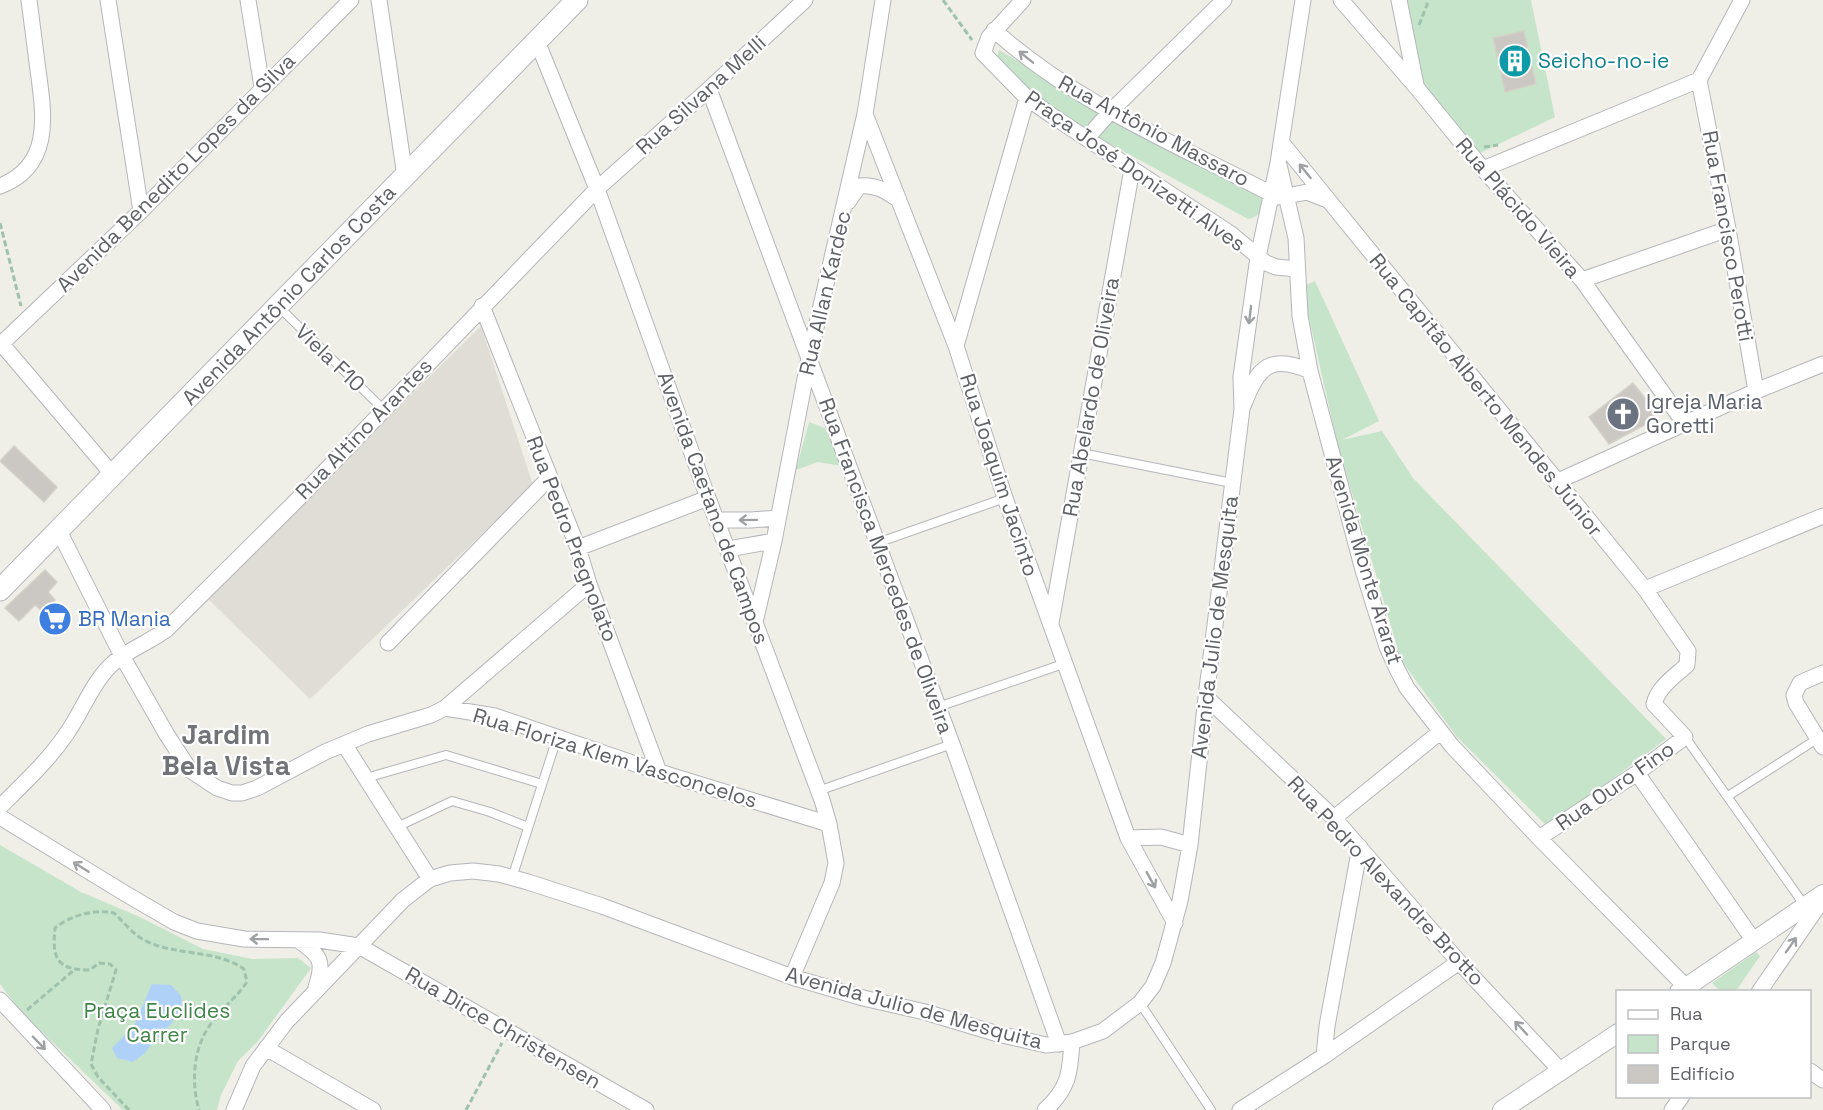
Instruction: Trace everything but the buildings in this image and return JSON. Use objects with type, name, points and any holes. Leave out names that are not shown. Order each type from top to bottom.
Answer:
[{"type":"main road","name":"Avenida Antônio Carlos Costa","points":[[0,590],[578,0]]},
{"type":"street","points":[[0,186],[13,180],[28,168],[39,149],[42,133],[44,113],[29,0]]},
{"type":"street","points":[[108,0],[141,211]]},
{"type":"street","points":[[248,0],[262,87]]},
{"type":"street","name":"Avenida Benedito Lopes da Silva","points":[[1,344],[141,211],[351,0]]},
{"type":"street","points":[[379,0],[405,176]]},
{"type":"street","name":"Rua Silvana Melli","points":[[597,189],[805,0]]},
{"type":"street","name":"Rua Allan Kardec","points":[[755,621],[774,541],[809,358],[865,114],[883,0]]},
{"type":"street","points":[[983,53],[994,30],[1023,0]]},
{"type":"street","points":[[1087,138],[1110,112],[1224,0]]},
{"type":"street","name":"Avenida Julio de Mesquita","points":[[234,1110],[253,1066],[287,1021],[315,990],[403,900],[430,879],[450,873],[473,871],[512,878],[602,906],[792,977],[863,998],[925,1012],[998,1034],[1046,1045],[1066,1043],[1103,1031],[1140,1003],[1159,975],[1174,923],[1191,845],[1206,697],[1242,409],[1241,377],[1258,257],[1282,143],[1303,0]]},
{"type":"street","name":"Rua Plácido Vieira","points":[[1341,0],[1417,88],[1483,170],[1582,280],[1685,424]]},
{"type":"street","points":[[1399,0],[1417,88]]},
{"type":"street","points":[[1483,170],[1699,80],[1742,0]]},
{"type":"street","name":"Rua Antônio Massaro","points":[[994,30],[1039,67],[1110,112],[1270,194],[1288,200]]},
{"type":"street","name":"Avenida Caetano de Campos","points":[[537,41],[597,189],[708,498],[819,791],[829,825],[836,863],[832,884],[792,977]]},
{"type":"street","name":"Praça José Donizetti Alves","points":[[983,53],[1027,98],[1231,234],[1258,257],[1275,267],[1298,269]]},
{"type":"street","name":"Rua Francisco Perotti","points":[[1699,80],[1756,391]]},
{"type":"street","name":"Rua Francisca Mercedes de Oliveira","points":[[709,89],[938,707],[1066,1043]]},
{"type":"street","points":[[956,346],[1027,98]]},
{"type":"street","name":"Rua Joaquim Jacinto","points":[[865,114],[956,346],[1005,498],[1128,838],[1174,923]]},
{"type":"street","name":"Rua Capitão Alberto Mendes Júnior","points":[[1282,143],[1645,589]]},
{"type":"street","name":"Avenida Monte Ararat","points":[[1278,162],[1294,227],[1300,316],[1310,371],[1363,570],[1387,647],[1407,688],[1440,732],[1685,990]]},
{"type":"street","name":"Rua Abelardo de Oliveira","points":[[1050,626],[1132,169]]},
{"type":"street","points":[[843,211],[859,186],[869,185],[883,189],[899,200]]},
{"type":"street","name":"Rua Altino Arantes","points":[[0,807],[39,768],[65,737],[108,668],[122,656],[154,639],[167,629],[297,500],[597,189]]},
{"type":"street","points":[[1288,200],[1307,192],[1328,200]]},
{"type":"street","points":[[1264,224],[1279,220],[1294,227]]},
{"type":"street","points":[[1582,280],[1728,229]]},
{"type":"street","name":"Rua Pedro Pregnolato","points":[[482,306],[578,548],[589,584],[659,772]]},
{"type":"street","points":[[1,344],[113,475]]},
{"type":"street","name":"Avenida Julio de Mesquita","points":[[1242,409],[1255,380],[1268,367],[1286,362],[1310,371]]},
{"type":"street","points":[[1556,482],[1756,391],[1823,364]]},
{"type":"street","points":[[388,643],[550,477]]},
{"type":"street","points":[[578,548],[708,498]]},
{"type":"street","points":[[1645,589],[1823,516]]},
{"type":"street","points":[[717,520],[778,518]]},
{"type":"street","name":"Rua Floriza Klem Vasconcelos","points":[[59,531],[122,656],[167,735],[190,770],[217,788],[232,793],[250,791],[344,744],[445,708],[495,716],[659,772],[829,825]]},
{"type":"street","points":[[728,549],[774,541]]},
{"type":"street","points":[[445,708],[589,584]]},
{"type":"street","name":"Rua Ouro Fino","points":[[1539,838],[1637,773],[1684,737],[1654,704],[1662,687],[1687,665],[1688,651],[1645,589]]},
{"type":"street","points":[[1820,743],[1796,703],[1794,695],[1800,683],[1823,674]]},
{"type":"street","name":"Rua Pedro Alexandre Brotto","points":[[1206,697],[1334,818],[1459,962],[1561,1071]]},
{"type":"street","points":[[1334,818],[1440,732]]},
{"type":"street","points":[[344,744],[430,879]]},
{"type":"street","points":[[1637,773],[1754,941]]},
{"type":"street","points":[[0,817],[174,922],[197,931],[244,939],[319,940],[359,946]]},
{"type":"street","points":[[1128,838],[1161,837],[1191,845]]},
{"type":"street","points":[[1324,1056],[1327,1026],[1359,847]]},
{"type":"street","points":[[1685,990],[1823,896]]},
{"type":"street","points":[[1760,990],[1823,896]]},
{"type":"street","points":[[298,940],[315,951],[321,963],[321,974],[315,990]]},
{"type":"street","name":"Rua Dirce Christensen","points":[[359,946],[646,1110]]},
{"type":"street","points":[[1240,1110],[1324,1056],[1459,962]]},
{"type":"street","points":[[0,1000],[103,1110]]},
{"type":"street","points":[[1502,1110],[1616,1034]]},
{"type":"street","points":[[1045,1110],[1053,1103],[1070,1074],[1066,1043]]},
{"type":"street","points":[[266,1048],[373,1110]]},
{"type":"lane","name":"Viela F10","points":[[278,306],[383,409]]},
{"type":"lane","points":[[1081,453],[1232,483]]},
{"type":"lane","points":[[877,543],[1005,498]]},
{"type":"lane","points":[[938,707],[1066,663]]},
{"type":"lane","points":[[1684,737],[1806,908]]},
{"type":"lane","points":[[512,878],[557,738]]},
{"type":"lane","points":[[1728,796],[1820,743]]},
{"type":"lane","points":[[819,791],[952,744]]},
{"type":"lane","points":[[366,778],[446,755],[542,784]]},
{"type":"lane","points":[[397,827],[452,801],[490,812],[528,827]]},
{"type":"lane","points":[[1140,1003],[1211,1110]]},
{"type":"path","points":[[943,0],[983,53]]},
{"type":"path","points":[[1414,22],[1417,33],[1427,0]]},
{"type":"path","points":[[1479,148],[1502,145]]},
{"type":"path","points":[[0,223],[25,322]]},
{"type":"path","points":[[129,1110],[98,1077],[91,1064],[98,1029],[116,970],[110,964],[99,963],[90,970],[74,970],[58,960],[52,949],[55,928],[66,919],[91,913],[114,913],[146,941],[177,950],[231,960],[244,969],[247,982],[209,1026],[195,1059],[195,1098],[199,1110]]},
{"type":"path","points":[[17,1019],[74,970]]},
{"type":"path","points":[[466,1110],[508,1031]]},
{"type":"shaded area","points":[[481,326],[533,485],[310,699],[206,597]]},
{"type":"green space","points":[[1407,0],[1531,0],[1555,117],[1478,154],[1423,87]]},
{"type":"green space","points":[[999,50],[1102,111],[1261,193],[1263,202],[1261,210],[1256,216],[1248,219],[1088,132],[1030,92],[997,56]]},
{"type":"green space","points":[[1315,281],[1379,421],[1342,440],[1382,431],[1413,478],[1666,739],[1548,827],[1457,737],[1401,660],[1337,442],[1302,287]]},
{"type":"green space","points":[[809,422],[825,428],[842,466],[818,462],[796,470]]},
{"type":"green space","name":"Praça Euclides Carrer","points":[[0,845],[81,892],[140,917],[203,949],[252,959],[298,958],[311,968],[258,1041],[238,1061],[221,1095],[217,1110],[123,1110],[22,1013],[0,984]]},
{"type":"green space","points":[[1756,952],[1760,956],[1737,990],[1719,990],[1712,983]]},
{"type":"water","points":[[152,984],[171,985],[181,996],[182,1007],[171,1024],[145,1053],[133,1062],[117,1058],[112,1048],[134,1026]]},
{"type":"place","name":"Seicho-no-ie","points":[[1515,61]]},
{"type":"place","name":"Igreja Maria Goretti","points":[[1623,414]]},
{"type":"place","name":"BR Mania","points":[[55,619]]},
{"type":"district","name":"Jardim Bela Vista","points":[[226,750]]}]
